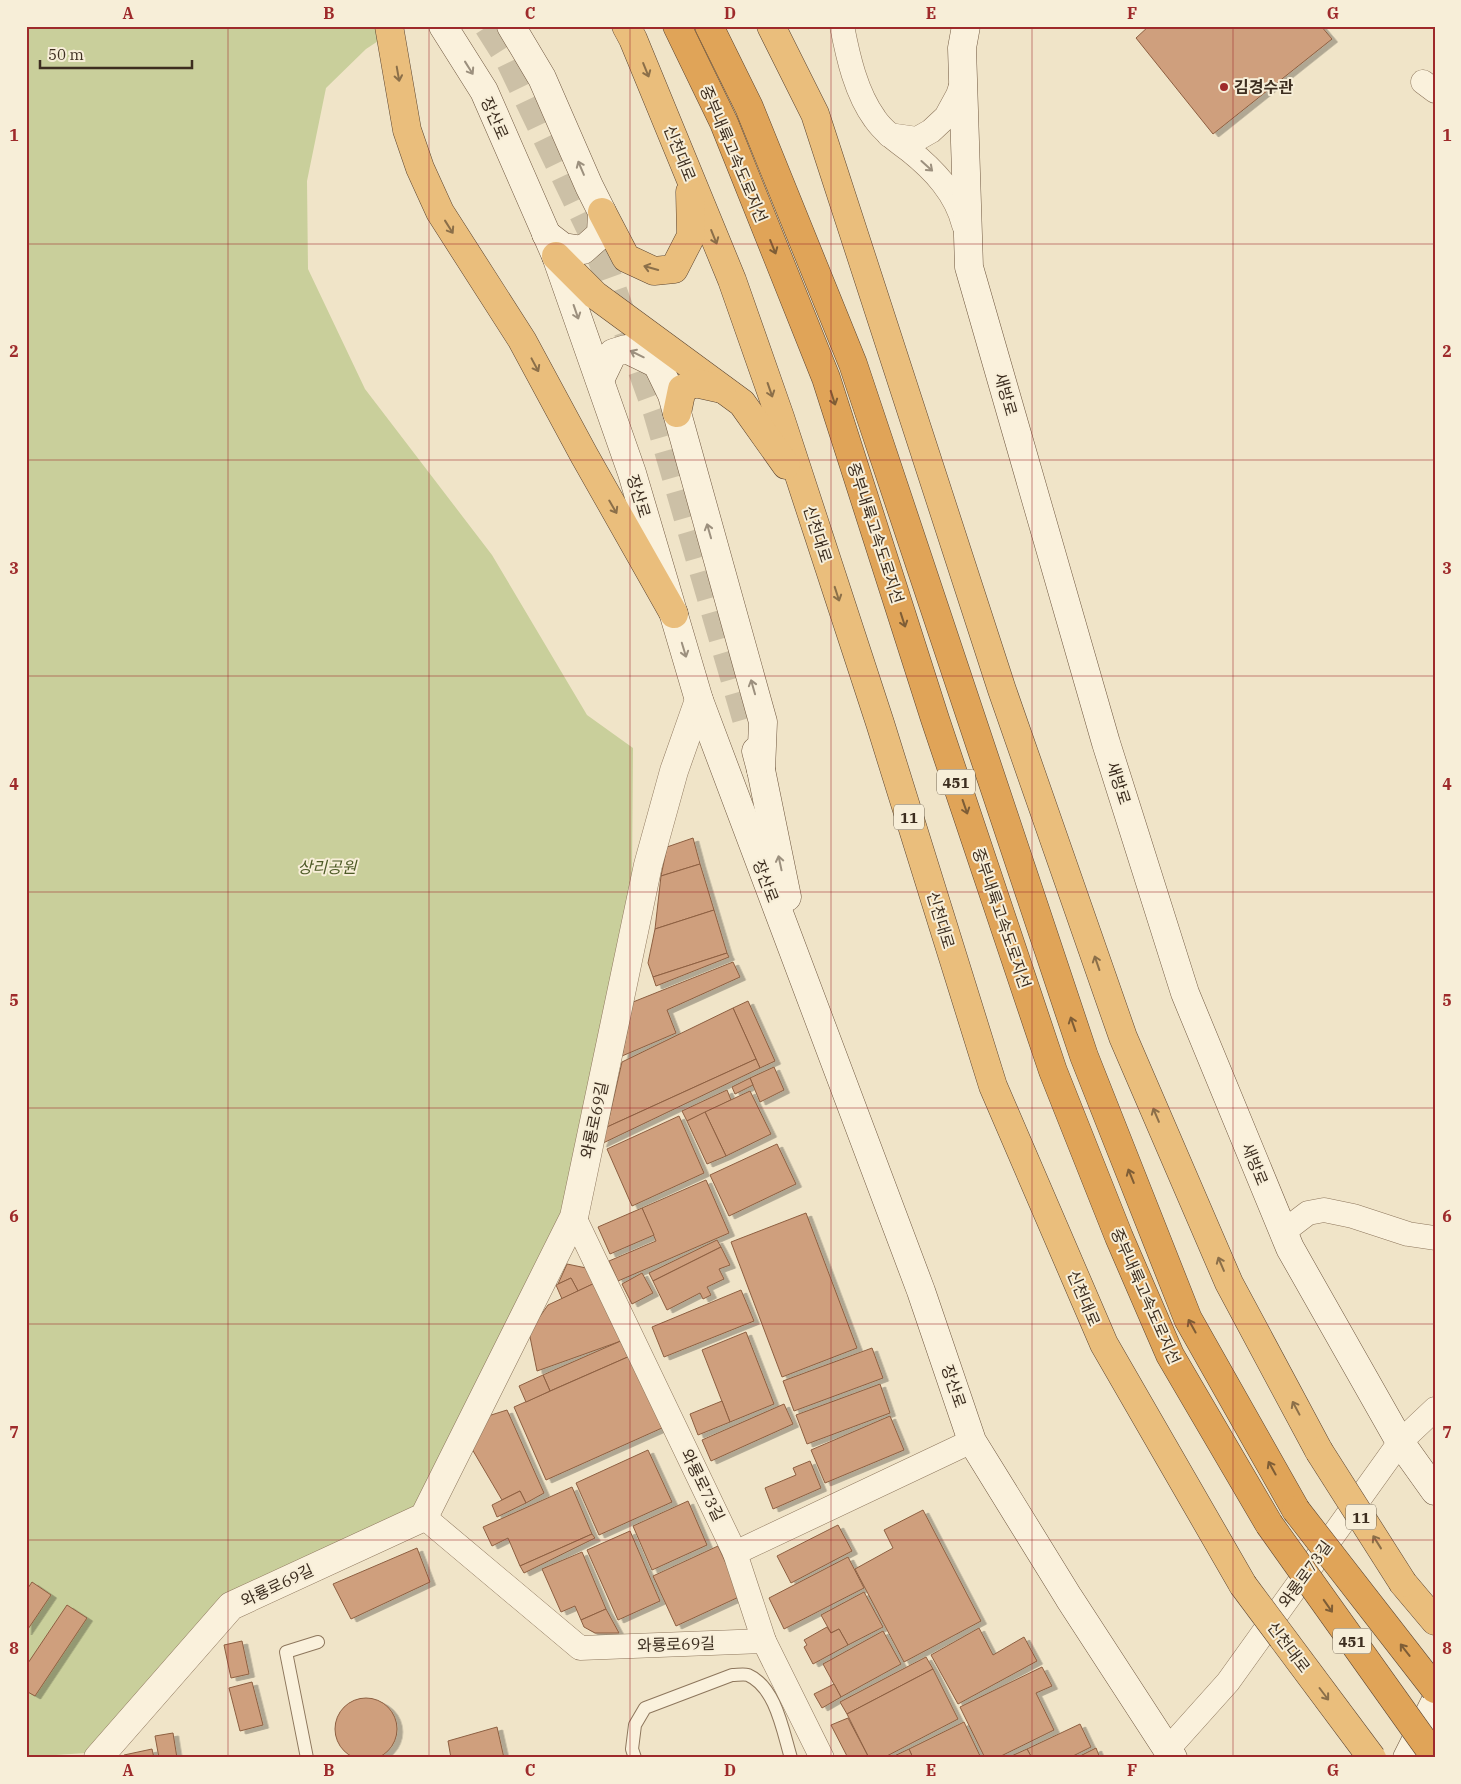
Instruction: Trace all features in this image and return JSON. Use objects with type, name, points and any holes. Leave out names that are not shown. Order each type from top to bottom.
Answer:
[{"type":"highway","points":[[390,26],[407,130],[420,168],[440,212],[522,340],[584,455],[674,614]]},
{"type":"highway","name":"신천대로","points":[[626,26],[732,280],[880,723],[994,1086],[1104,1344],[1243,1585],[1372,1758]]},
{"type":"highway","name":"중부내륙고속도로지선","points":[[676,26],[724,123],[826,378],[935,719],[1053,1071],[1170,1355],[1269,1524],[1435,1757]]},
{"type":"highway","name":"중부내륙고속도로지선","points":[[709,26],[749,106],[853,364],[964,702],[1087,1065],[1188,1319],[1296,1510],[1435,1688]]},
{"type":"highway","name":"11","points":[[771,26],[815,114],[1002,690],[1122,1037],[1229,1283],[1319,1450],[1403,1583],[1435,1621]]},
{"type":"highway","points":[[785,26],[815,114]]},
{"type":"highway","points":[[602,212],[626,258],[654,271],[674,269],[691,236],[690,178]]},
{"type":"highway","points":[[551,245],[595,295],[742,403],[804,491]]},
{"type":"highway","points":[[676,413],[682,389],[695,383],[723,389]]},
{"type":"main road","name":"장산로","points":[[443,26],[484,91],[551,245],[632,473],[699,700],[921,1291],[972,1441],[1068,1598],[1170,1753]]},
{"type":"main road","points":[[510,26],[542,78],[602,212],[601,234],[584,250],[551,245]]},
{"type":"main road","name":"새방로","points":[[966,26],[962,48],[969,267],[1118,780],[1185,993],[1290,1248],[1400,1442],[1435,1491]]},
{"type":"main road","points":[[600,380],[613,353],[626,349],[658,364],[672,395],[763,722],[761,770]]},
{"type":"main road","name":"와룡로69길","points":[[98,1758],[231,1606],[424,1517],[574,1217],[648,865],[674,771],[699,700]]},
{"type":"main road","name":"장산로","points":[[747,722],[761,770],[804,980]]},
{"type":"main road","points":[[1407,1758],[1435,1702]]},
{"type":"street","points":[[842,26],[848,55],[861,93],[875,119],[889,135],[940,178],[954,197],[963,220],[968,242]]},
{"type":"street","points":[[889,135],[917,139],[931,131],[946,117],[958,96],[963,79]]},
{"type":"street","points":[[1283,1232],[1308,1213],[1324,1210],[1353,1216],[1408,1234],[1435,1238]]},
{"type":"street","name":"와룡로73길","points":[[574,1217],[735,1553],[764,1641],[822,1758]]},
{"type":"street","name":"와룡로73길","points":[[1170,1753],[1228,1682],[1400,1442],[1435,1409]]},
{"type":"street","points":[[735,1553],[972,1441]]},
{"type":"street","name":"와룡로69길","points":[[424,1517],[580,1648],[764,1641]]},
{"type":"lane","points":[[307,1758],[286,1652],[318,1642]]},
{"type":"lane","points":[[635,1758],[632,1750],[635,1725],[645,1708],[732,1675],[747,1675],[762,1686],[774,1701],[791,1758]]},
{"type":"green space","name":"상리공원","points":[[26,26],[401,26],[366,49],[326,88],[307,181],[308,269],[365,389],[492,555],[587,715],[633,748],[632,876],[565,1211],[413,1513],[223,1597],[86,1753],[26,1757]]},
{"type":"building","name":"김경수관","points":[[1149,26],[1321,26],[1332,39],[1213,134],[1136,38]]},
{"type":"building","points":[[693,838],[700,864],[661,876],[667,847]]},
{"type":"building","points":[[700,864],[714,910],[655,929],[661,876]]},
{"type":"building","points":[[714,910],[727,953],[653,977],[648,963],[655,929]]},
{"type":"building","points":[[727,953],[729,957],[656,986],[653,977]]},
{"type":"building","points":[[733,962],[740,977],[667,1010],[676,1033],[622,1056],[633,1002]]},
{"type":"building","points":[[748,1001],[775,1061],[760,1068],[733,1008]]},
{"type":"building","points":[[733,1008],[756,1059],[607,1127],[622,1062]]},
{"type":"building","points":[[756,1059],[760,1068],[601,1144],[607,1127]]},
{"type":"building","points":[[774,1067],[784,1090],[760,1102],[750,1078]]},
{"type":"building","points":[[750,1078],[753,1085],[735,1094],[732,1087]]},
{"type":"building","points":[[727,1090],[731,1100],[687,1121],[682,1111]]},
{"type":"building","points":[[750,1091],[771,1134],[726,1156],[705,1112]]},
{"type":"building","points":[[705,1112],[726,1156],[707,1164],[687,1121]]},
{"type":"building","points":[[679,1116],[704,1173],[632,1206],[607,1149]]},
{"type":"building","points":[[777,1144],[796,1184],[729,1216],[710,1175]]},
{"type":"building","points":[[706,1180],[729,1233],[618,1281],[609,1261],[656,1241],[642,1208]]},
{"type":"building","points":[[642,1208],[654,1235],[610,1254],[598,1227]]},
{"type":"building","points":[[806,1213],[857,1348],[782,1377],[731,1242]]},
{"type":"building","points":[[717,1240],[721,1247],[653,1281],[649,1273]]},
{"type":"building","points":[[721,1247],[730,1265],[719,1269],[724,1279],[707,1287],[711,1295],[703,1299],[700,1293],[667,1310],[653,1281]]},
{"type":"building","points":[[567,1264],[591,1269],[597,1282],[578,1291],[571,1278],[558,1284]]},
{"type":"building","points":[[642,1273],[653,1293],[632,1304],[622,1284]]},
{"type":"building","points":[[571,1278],[578,1291],[562,1299],[556,1285]]},
{"type":"building","points":[[597,1282],[621,1341],[537,1371],[529,1332],[548,1305]]},
{"type":"building","points":[[741,1290],[754,1321],[664,1357],[652,1327]]},
{"type":"building","points":[[746,1332],[774,1404],[730,1422],[702,1350]]},
{"type":"building","points":[[623,1340],[630,1356],[550,1391],[543,1375]]},
{"type":"building","points":[[872,1348],[883,1378],[794,1411],[783,1381]]},
{"type":"building","points":[[630,1356],[662,1428],[546,1480],[514,1407]]},
{"type":"building","points":[[543,1375],[550,1391],[526,1402],[519,1386]]},
{"type":"building","points":[[880,1384],[890,1413],[807,1444],[796,1415]]},
{"type":"building","points":[[722,1401],[730,1422],[698,1435],[690,1414]]},
{"type":"building","points":[[784,1404],[793,1424],[711,1461],[702,1440]]},
{"type":"building","points":[[507,1410],[544,1493],[526,1503],[520,1491],[502,1500],[472,1449],[488,1416]]},
{"type":"building","points":[[890,1416],[904,1450],[825,1483],[811,1450]]},
{"type":"building","points":[[648,1450],[672,1502],[599,1535],[576,1483]]},
{"type":"building","points":[[810,1461],[821,1488],[773,1509],[765,1488],[796,1475],[793,1468]]},
{"type":"building","points":[[572,1487],[592,1534],[520,1566],[508,1538],[492,1546],[483,1527]]},
{"type":"building","points":[[520,1491],[526,1503],[497,1517],[492,1505]]},
{"type":"building","points":[[688,1501],[707,1545],[652,1570],[633,1526]]},
{"type":"building","points":[[923,1510],[981,1621],[904,1662],[855,1569],[893,1548],[884,1530]]},
{"type":"building","points":[[838,1525],[852,1551],[791,1583],[777,1556]]},
{"type":"building","points":[[630,1531],[660,1601],[618,1620],[587,1550]]},
{"type":"building","points":[[592,1534],[595,1538],[524,1573],[520,1566]]},
{"type":"building","points":[[718,1546],[741,1596],[676,1626],[653,1576]]},
{"type":"building","points":[[417,1548],[430,1582],[351,1619],[333,1584]]},
{"type":"building","points":[[582,1552],[606,1609],[581,1620],[575,1606],[561,1612],[542,1569]]},
{"type":"building","points":[[848,1557],[864,1588],[784,1629],[769,1598]]},
{"type":"building","points":[[32,1582],[51,1595],[26,1632],[26,1591]]},
{"type":"building","points":[[864,1592],[883,1627],[848,1645],[839,1629],[831,1633],[821,1615]]},
{"type":"building","points":[[67,1605],[87,1618],[35,1696],[26,1691],[26,1666]]},
{"type":"building","points":[[606,1609],[619,1633],[595,1633],[584,1627],[581,1620]]},
{"type":"building","points":[[827,1627],[831,1633],[839,1629],[848,1645],[813,1664],[804,1647],[807,1645],[804,1640]]},
{"type":"building","points":[[979,1628],[993,1655],[1024,1637],[1037,1661],[958,1704],[931,1655]]},
{"type":"building","points":[[883,1631],[901,1664],[841,1697],[823,1664]]},
{"type":"building","points":[[242,1641],[249,1674],[231,1678],[224,1645]]},
{"type":"building","points":[[926,1657],[933,1669],[847,1714],[840,1702]]},
{"type":"building","points":[[1042,1667],[1052,1686],[1036,1693],[1054,1730],[997,1758],[985,1758],[960,1707]]},
{"type":"building","points":[[933,1669],[958,1719],[883,1758],[869,1758],[847,1714]]},
{"type":"building","points":[[252,1682],[263,1725],[240,1731],[229,1688]]},
{"type":"building","points":[[834,1684],[841,1697],[822,1708],[814,1694]]},
{"type":"building","points":[[360,1698],[372,1698],[388,1707],[395,1717],[397,1729],[395,1741],[388,1751],[372,1760],[360,1760],[349,1755],[340,1746],[335,1735],[335,1723],[340,1712],[349,1703]]},
{"type":"building","points":[[848,1718],[869,1758],[848,1758],[831,1725]]},
{"type":"building","points":[[964,1722],[981,1758],[913,1758],[909,1749]]},
{"type":"building","points":[[1080,1724],[1091,1747],[1069,1758],[1032,1758],[1027,1749]]},
{"type":"building","points":[[497,1727],[504,1758],[451,1758],[448,1741]]},
{"type":"building","points":[[173,1733],[177,1758],[159,1758],[155,1736]]},
{"type":"building","points":[[1096,1748],[1100,1758],[1076,1758]]},
{"type":"building","points":[[152,1749],[154,1758],[124,1758],[124,1755]]},
{"type":"building","points":[[909,1749],[913,1758],[890,1758]]},
{"type":"building","points":[[1027,1749],[1032,1758],[1007,1758]]},
{"type":"tunnel","points":[[488,26],[509,59],[591,230],[657,412],[747,722]]},
{"type":"place","name":"김경수관","points":[[1224,87]]}]
